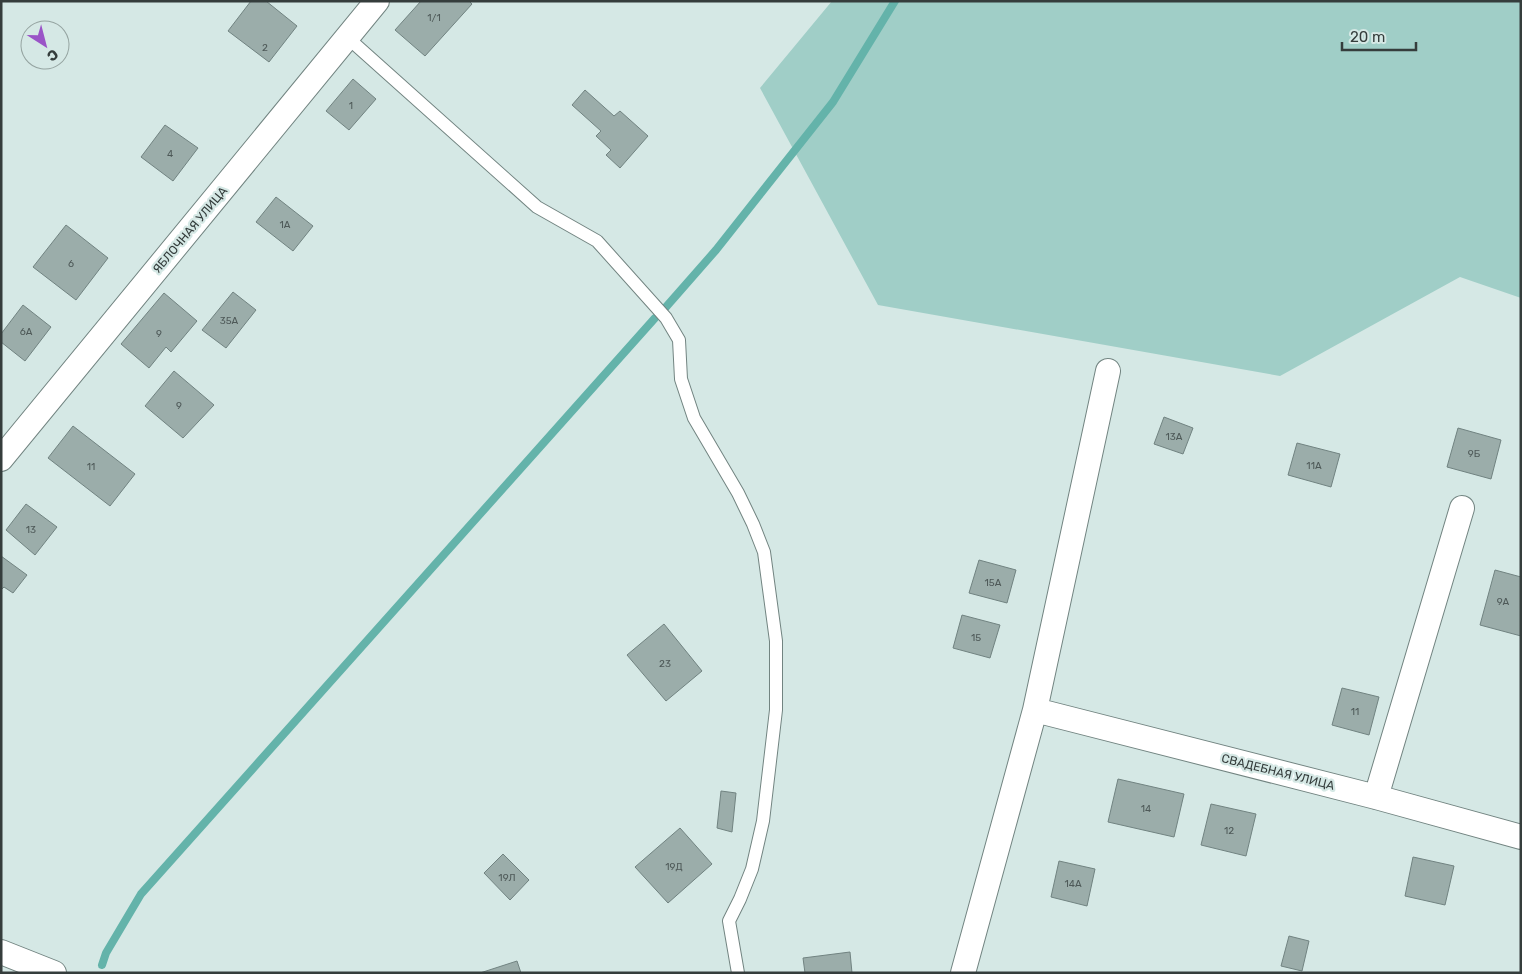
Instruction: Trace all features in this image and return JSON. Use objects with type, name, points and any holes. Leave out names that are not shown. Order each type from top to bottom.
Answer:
[{"type":"street","name":"ЯБЛОЧНАЯ УЛИЦА","points":[[1,459],[377,1]]},
{"type":"street","points":[[963,973],[1034,710],[1108,371]]},
{"type":"street","points":[[1376,797],[1462,508]]},
{"type":"street","name":"СВАДЕБНАЯ УЛИЦА","points":[[1034,710],[1376,797],[1521,837]]},
{"type":"street","points":[[1,952],[54,973]]},
{"type":"lane","points":[[348,38],[537,207],[597,241],[660,311],[679,340],[681,380],[694,418],[738,493],[764,552],[776,641],[776,710],[763,821],[752,869],[730,921],[738,973]]},
{"type":"green space","points":[[832,1],[1521,1],[1521,298],[1460,277],[1280,376],[878,305],[760,88]]},
{"type":"building","points":[[251,1],[266,1],[297,26],[269,62],[228,31]]},
{"type":"building","points":[[421,1],[469,1],[472,4],[425,56],[395,30]]},
{"type":"building","points":[[353,79],[376,99],[349,130],[326,111]]},
{"type":"building","points":[[585,90],[614,116],[620,111],[648,136],[620,168],[606,155],[611,150],[596,136],[601,131],[572,105]]},
{"type":"building","points":[[165,125],[198,148],[173,181],[141,157]]},
{"type":"building","points":[[276,197],[313,226],[293,251],[256,222]]},
{"type":"building","points":[[66,225],[108,258],[76,300],[33,267]]},
{"type":"building","points":[[233,292],[256,310],[226,348],[202,330]]},
{"type":"building","points":[[164,293],[197,321],[171,352],[166,347],[149,368],[121,344]]},
{"type":"building","points":[[23,305],[51,327],[25,361],[1,342],[1,334]]},
{"type":"building","points":[[174,371],[214,405],[183,438],[145,406]]},
{"type":"building","points":[[1164,417],[1193,428],[1183,454],[1154,444]]},
{"type":"building","points":[[73,426],[135,474],[110,506],[48,458]]},
{"type":"building","points":[[1458,428],[1501,440],[1491,479],[1447,467]]},
{"type":"building","points":[[1297,443],[1340,454],[1331,487],[1288,475]]},
{"type":"building","points":[[26,504],[57,527],[35,555],[6,530]]},
{"type":"building","points":[[1,556],[27,575],[13,593],[4,587],[1,590]]},
{"type":"building","points":[[979,560],[1016,570],[1007,603],[969,593]]},
{"type":"building","points":[[1495,570],[1521,577],[1521,636],[1480,625]]},
{"type":"building","points":[[962,615],[1000,625],[990,658],[953,648]]},
{"type":"building","points":[[664,624],[702,671],[666,701],[627,655]]},
{"type":"building","points":[[1342,688],[1379,697],[1369,735],[1332,725]]},
{"type":"building","points":[[1118,779],[1184,794],[1174,837],[1108,822]]},
{"type":"building","points":[[721,791],[736,793],[732,832],[717,828]]},
{"type":"building","points":[[1211,804],[1256,814],[1246,856],[1201,845]]},
{"type":"building","points":[[680,828],[712,864],[668,903],[635,867]]},
{"type":"building","points":[[503,854],[529,880],[510,900],[484,873]]},
{"type":"building","points":[[1413,857],[1454,866],[1445,905],[1405,896]]},
{"type":"building","points":[[1059,861],[1095,869],[1087,906],[1051,897]]},
{"type":"building","points":[[1289,936],[1309,941],[1302,971],[1281,966]]},
{"type":"building","points":[[850,952],[852,973],[805,973],[803,958]]},
{"type":"building","points":[[517,961],[521,973],[480,973]]},
{"type":"waterway","points":[[666,307],[716,250],[833,102],[895,1]]},
{"type":"waterway","points":[[102,965],[106,953],[141,894],[655,318]]}]
